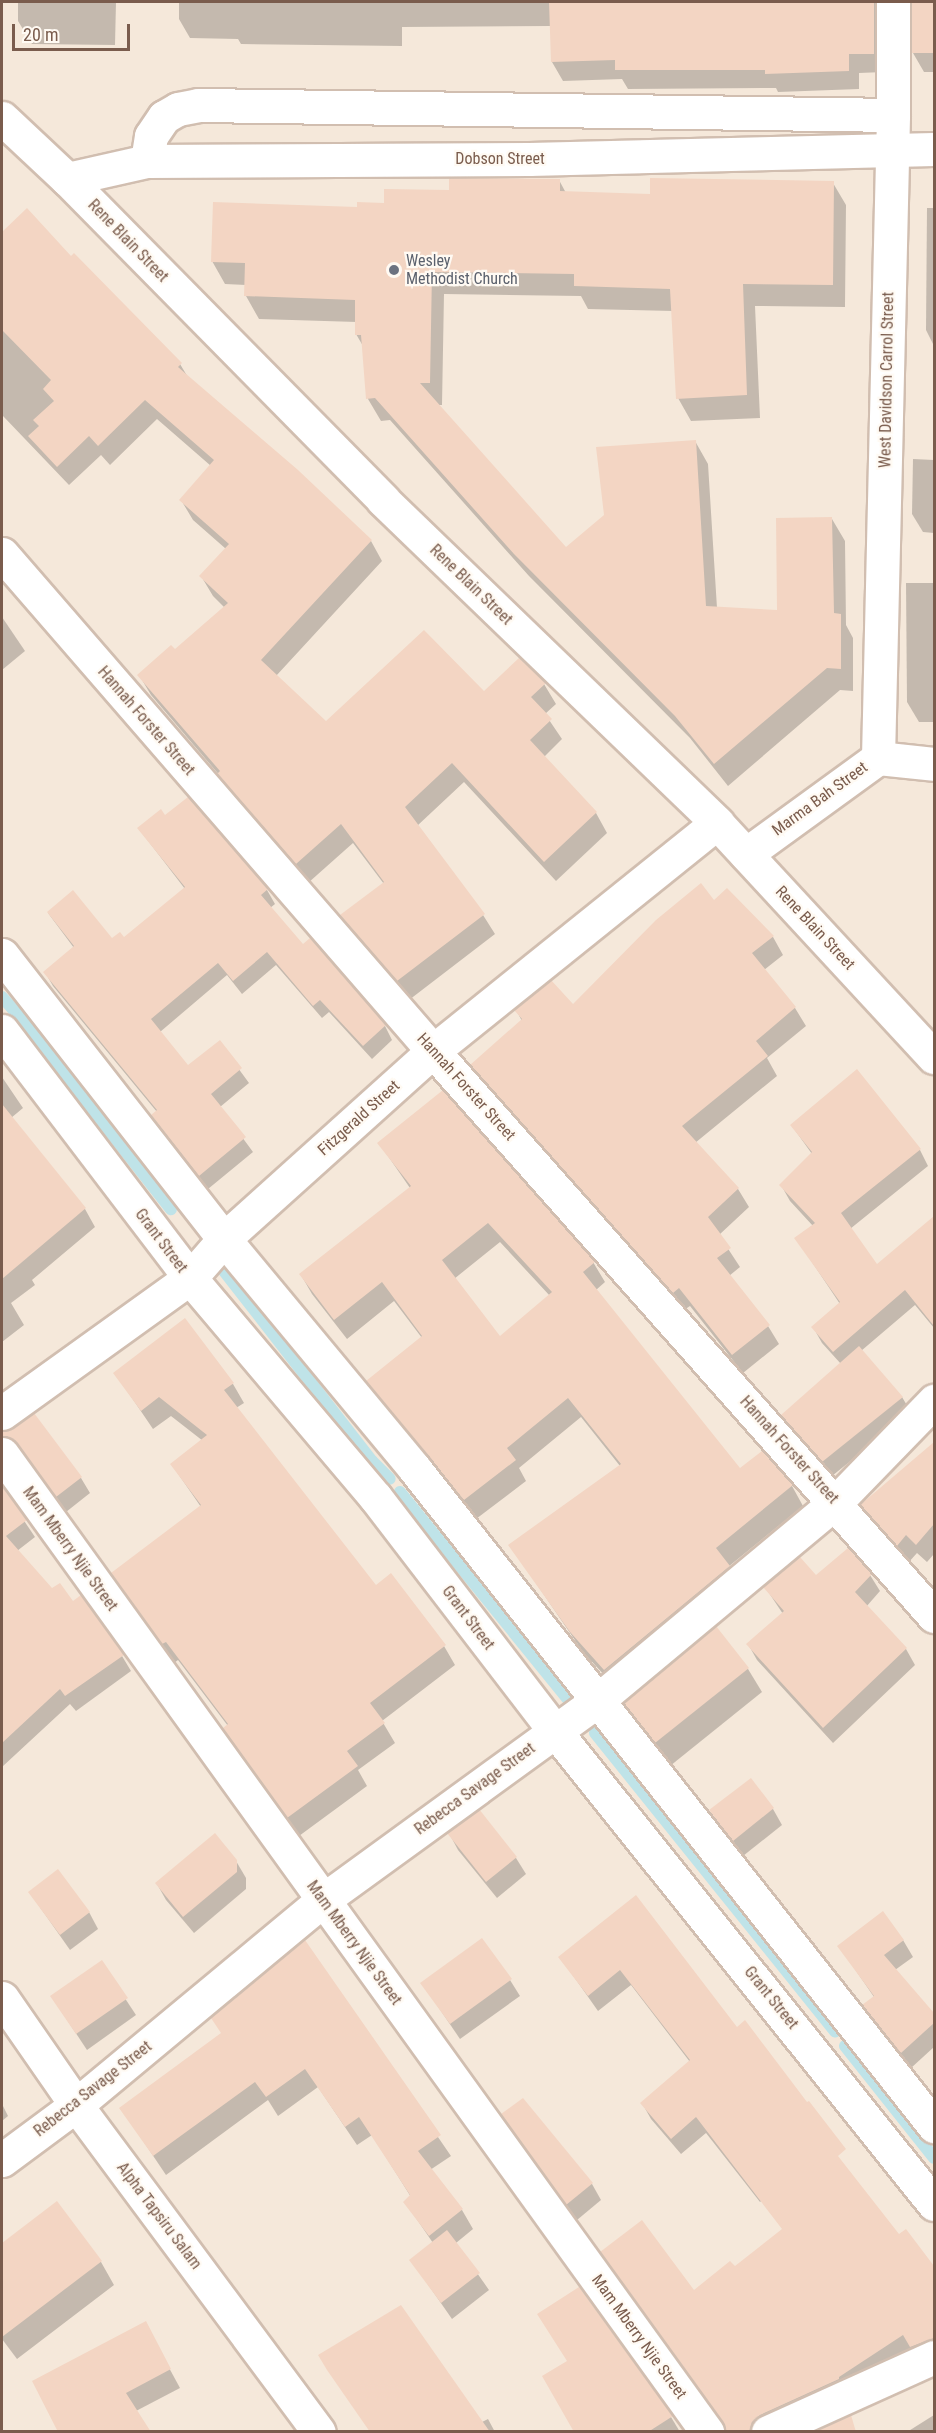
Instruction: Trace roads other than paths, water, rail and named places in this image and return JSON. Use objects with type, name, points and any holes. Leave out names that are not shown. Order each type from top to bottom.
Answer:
[{"type":"street","name":"West Davidson Carrol Street","points":[[878,758],[893,115],[893,2]]},
{"type":"street","points":[[147,161],[151,136],[164,117],[178,110],[198,105],[893,115]]},
{"type":"street","name":"Rene Blain Street","points":[[2,118],[68,179],[383,500],[717,823],[934,1057]]},
{"type":"street","name":"Dobson Street","points":[[68,179],[147,161],[529,159],[934,149]]},
{"type":"street","name":"Hannah Forster Street","points":[[2,554],[434,1051],[836,1502],[934,1616]]},
{"type":"street","name":"Marma Bah Street","points":[[746,855],[878,758],[934,764]]},
{"type":"street","name":"Fitzgerald Street","points":[[2,1413],[190,1278],[224,1239],[434,1051],[717,823]]},
{"type":"street","points":[[2,955],[224,1239],[414,1468],[934,2126]]},
{"type":"street","name":"Grant Street","points":[[2,1031],[190,1278],[376,1498],[555,1731],[934,2204]]},
{"type":"street","name":"Rebecca Savage Street","points":[[2,2160],[76,2105],[323,1900],[598,1700],[836,1502],[934,1401]]},
{"type":"street","name":"Mam Mberry Njie Street","points":[[2,1454],[708,2432]]},
{"type":"street","name":"Alpha Tapsiru Salam","points":[[2,1998],[76,2105],[319,2432]]},
{"type":"street","points":[[768,2432],[934,2357]]},
{"type":"waterway","points":[[2,997],[171,1209]]},
{"type":"waterway","points":[[224,1271],[372,1461],[390,1479]]},
{"type":"waterway","points":[[400,1492],[569,1701]]},
{"type":"waterway","points":[[595,1733],[835,2032]]},
{"type":"waterway","points":[[845,2046],[934,2158]]},
{"type":"place","name":"Wesley Methodist Church","points":[[394,270]]}]
